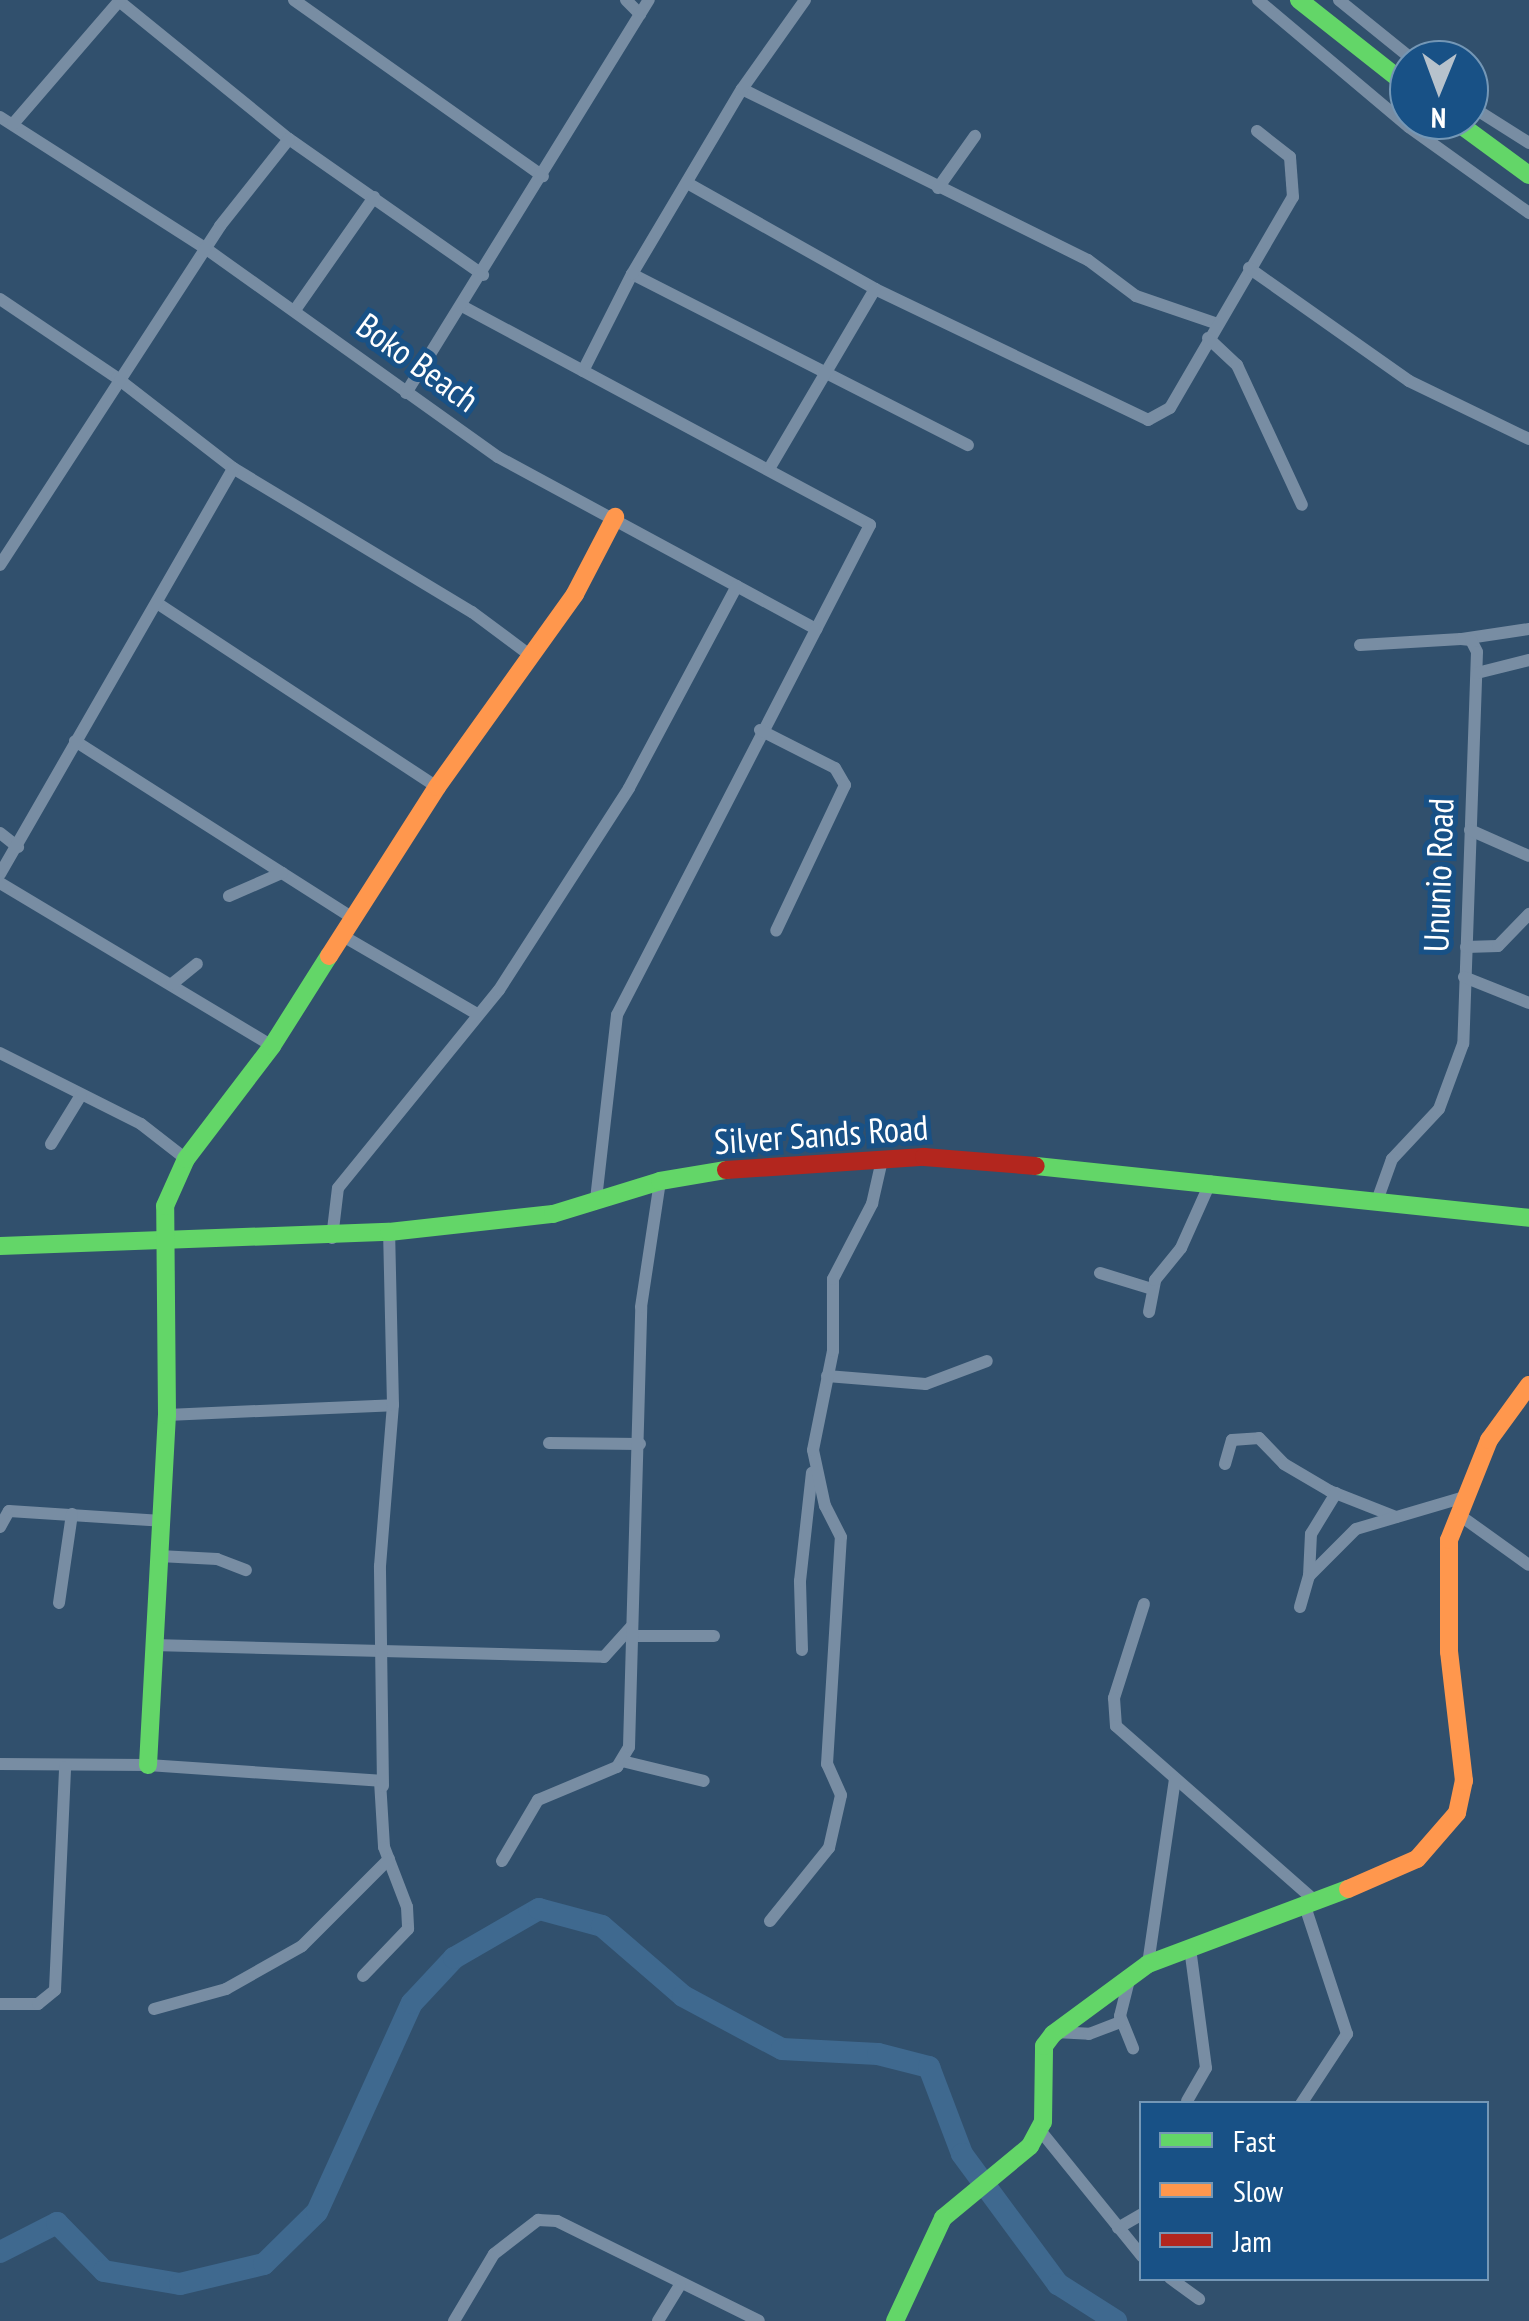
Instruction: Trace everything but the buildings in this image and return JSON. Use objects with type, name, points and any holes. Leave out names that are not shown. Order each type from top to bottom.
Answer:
[{"type":"main road","points":[[1300,0],[1389,70]]},
{"type":"main road","points":[[1481,140],[1529,175]]},
{"type":"main road","points":[[148,1765],[167,1415],[160,1245],[165,1206],[186,1159],[272,1046],[437,787],[575,594],[616,517]]},
{"type":"main road","name":"Silver Sands Road","points":[[0,1246],[332,1238],[553,1214],[660,1181],[766,1163],[924,1158],[1211,1180],[1529,1218]]},
{"type":"main road","points":[[895,2321],[942,2218],[1030,2146],[1039,2129],[1046,2095],[1044,2046],[1055,2032],[1148,1964],[1417,1859],[1457,1813],[1464,1781],[1446,1566],[1461,1506],[1489,1440],[1529,1385]]},
{"type":"street","points":[[6,121],[119,0],[288,138],[483,275]]},
{"type":"street","points":[[294,0],[544,176]]},
{"type":"street","points":[[626,0],[640,14]]},
{"type":"street","points":[[406,393],[483,275],[649,0]]},
{"type":"street","points":[[583,371],[632,274],[742,89],[804,0]]},
{"type":"street","points":[[1258,0],[1409,127],[1529,213]]},
{"type":"street","points":[[1339,0],[1389,41]]},
{"type":"street","points":[[742,89],[1088,260],[1136,296],[1216,324]]},
{"type":"street","points":[[1489,118],[1529,143]]},
{"type":"street","name":"Boko Beach","points":[[6,121],[205,248],[498,457],[616,517],[816,629]]},
{"type":"street","points":[[689,184],[875,289],[1148,420],[1170,408],[1296,184],[1290,157],[1257,132]]},
{"type":"street","points":[[938,188],[976,136]]},
{"type":"street","points":[[0,565],[205,248],[288,138]]},
{"type":"street","points":[[294,310],[374,197]]},
{"type":"street","points":[[1250,268],[1409,381],[1529,439]]},
{"type":"street","points":[[632,274],[968,445]]},
{"type":"street","points":[[770,469],[824,370],[875,289]]},
{"type":"street","points":[[0,299],[118,378],[233,468],[472,612],[531,656]]},
{"type":"street","points":[[462,306],[870,524],[760,730],[617,1015],[596,1200]]},
{"type":"street","points":[[1208,338],[1237,365],[1302,505]]},
{"type":"street","points":[[0,874],[160,604],[233,468]]},
{"type":"street","points":[[332,1238],[338,1188],[478,1014],[629,788],[738,586]]},
{"type":"street","points":[[160,604],[437,787]]},
{"type":"street","points":[[1360,644],[1461,639],[1529,629]]},
{"type":"street","name":"Ununio Road","points":[[1378,1198],[1392,1159],[1440,1109],[1459,1062],[1476,673],[1474,644],[1461,639]]},
{"type":"street","points":[[1476,673],[1529,660]]},
{"type":"street","points":[[760,730],[835,768],[845,785],[776,932]]},
{"type":"street","points":[[76,741],[354,919]]},
{"type":"street","points":[[1470,830],[1529,856]]},
{"type":"street","points":[[0,832],[18,847]]},
{"type":"street","points":[[229,896],[282,873]]},
{"type":"street","points":[[0,883],[272,1046]]},
{"type":"street","points":[[1466,947],[1498,946],[1529,914]]},
{"type":"street","points":[[342,936],[478,1014]]},
{"type":"street","points":[[172,984],[197,964]]},
{"type":"street","points":[[1464,977],[1529,1003]]},
{"type":"street","points":[[0,1052],[141,1124],[186,1159]]},
{"type":"street","points":[[51,1144],[81,1095]]},
{"type":"street","points":[[802,1650],[800,1581],[827,1376],[833,1280],[872,1204],[882,1160]]},
{"type":"street","points":[[1148,1312],[1152,1289],[1181,1248],[1211,1180]]},
{"type":"street","points":[[622,1761],[633,1709],[631,1632],[640,1444],[641,1307],[660,1181]]},
{"type":"street","points":[[363,1976],[408,1930],[407,1907],[389,1859],[383,1789],[380,1566],[393,1405],[389,1232]]},
{"type":"street","points":[[1100,1273],[1152,1289]]},
{"type":"street","points":[[827,1376],[926,1384],[987,1360]]},
{"type":"street","points":[[167,1415],[393,1405]]},
{"type":"street","points":[[1225,1464],[1232,1440],[1246,1434],[1336,1493],[1396,1516]]},
{"type":"street","points":[[549,1443],[640,1444]]},
{"type":"street","points":[[770,1920],[829,1848],[840,1795],[826,1764],[841,1537],[825,1506],[814,1460]]},
{"type":"street","points":[[1300,1607],[1309,1576],[1311,1534],[1336,1493]]},
{"type":"street","points":[[1309,1576],[1356,1529],[1396,1516],[1461,1506],[1529,1565]]},
{"type":"street","points":[[0,1527],[9,1511],[162,1521]]},
{"type":"street","points":[[59,1603],[72,1514]]},
{"type":"street","points":[[159,1556],[216,1558],[246,1570]]},
{"type":"street","points":[[1144,1604],[1113,1713],[1116,1726],[1309,1901],[1347,2022],[1347,2034],[1302,2101]]},
{"type":"street","points":[[153,1645],[604,1657],[631,1632],[714,1636]]},
{"type":"street","points":[[502,1861],[538,1800],[622,1761],[704,1782]]},
{"type":"street","points":[[0,1764],[148,1765],[372,1777],[383,1789]]},
{"type":"street","points":[[0,2004],[38,2004],[55,1990],[66,1767]]},
{"type":"street","points":[[1148,1964],[1175,1779]]},
{"type":"street","points":[[154,2008],[226,1989],[302,1946],[389,1859]]},
{"type":"street","points":[[1188,2101],[1206,2068],[1190,1948]]},
{"type":"street","points":[[1131,1976],[1121,2022],[1133,2048]]},
{"type":"street","points":[[1055,2032],[1089,2034],[1121,2022]]},
{"type":"street","points":[[1039,2129],[1139,2252]]},
{"type":"street","points":[[1118,2228],[1139,2216]]},
{"type":"street","points":[[454,2321],[494,2254],[538,2220],[556,2221],[759,2321]]},
{"type":"street","points":[[1174,2281],[1200,2298]]},
{"type":"street","points":[[658,2321],[680,2285]]},
{"type":"waterway","points":[[0,2252],[57,2223],[104,2271],[180,2284],[264,2264],[317,2212],[412,2003],[454,1958],[539,1909],[602,1926],[683,1996],[782,2049],[878,2054],[929,2067],[962,2154],[1058,2284],[1116,2321]]},
{"type":"traffic: fast","points":[[1299,0],[1389,71]]},
{"type":"traffic: fast","points":[[1481,140],[1529,175]]},
{"type":"traffic: fast","points":[[148,1765],[167,1415],[165,1206],[186,1159],[272,1046],[329,956]]},
{"type":"traffic: fast","points":[[1036,1166],[1529,1218]]},
{"type":"traffic: fast","points":[[0,1246],[389,1232],[553,1214],[660,1181],[726,1170]]},
{"type":"traffic: fast","points":[[895,2321],[943,2218],[1030,2146],[1043,2122],[1044,2046],[1053,2034],[1148,1964],[1348,1889]]},
{"type":"traffic: slow","points":[[329,956],[437,787],[575,594],[615,517]]},
{"type":"traffic: slow","points":[[1348,1889],[1417,1859],[1457,1813],[1464,1781],[1449,1652],[1449,1540],[1489,1440],[1529,1385]]},
{"type":"traffic: jam","points":[[726,1170],[924,1157],[1036,1166]]}]
